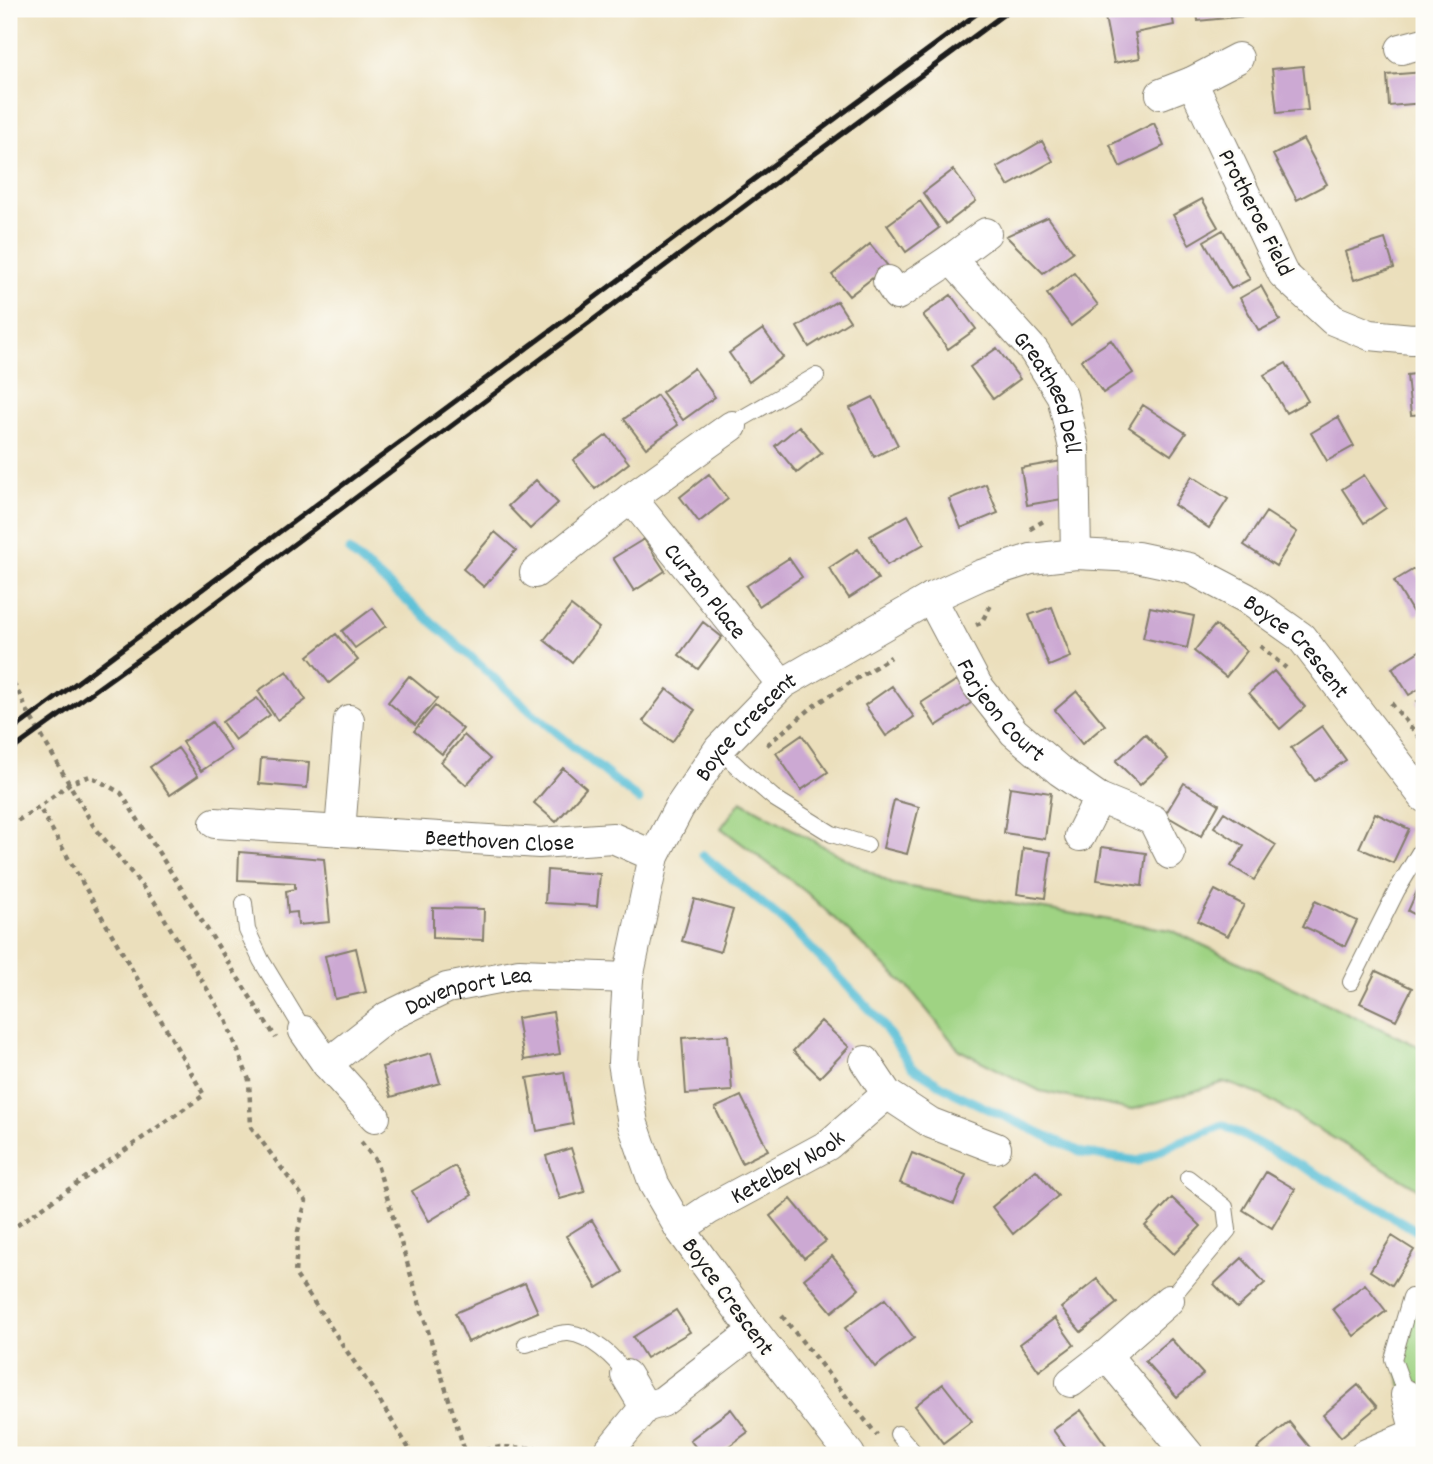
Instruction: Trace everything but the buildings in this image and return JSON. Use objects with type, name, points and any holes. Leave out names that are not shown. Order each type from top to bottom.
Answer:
[{"type":"street","points":[[1161,94],[1192,82],[1238,58]]},
{"type":"street","name":"Protheroe Field","points":[[1192,82],[1283,274],[1333,320],[1370,335],[1412,340],[1424,338]]},
{"type":"street","points":[[888,281],[897,295],[986,233]]},
{"type":"street","name":"Greatheed Dell","points":[[951,259],[1034,351],[1062,396],[1074,448],[1076,554]]},
{"type":"street","points":[[535,573],[631,498],[732,426]]},
{"type":"street","name":"Curzon Place","points":[[631,498],[782,684]]},
{"type":"street","name":"Boyce Crescent","points":[[850,1455],[754,1331],[680,1229],[654,1184],[633,1124],[623,1062],[628,978],[654,856],[679,808],[729,758],[782,684],[931,598],[981,575],[1031,559],[1076,554],[1137,557],[1189,568],[1246,598],[1301,636],[1424,797]]},
{"type":"street","name":"Farjeon Court","points":[[931,598],[977,685],[1014,732],[1060,771],[1099,798],[1153,820],[1170,854]]},
{"type":"street","points":[[341,831],[349,720]]},
{"type":"street","points":[[1080,836],[1099,798]]},
{"type":"street","name":"Beethoven Close","points":[[215,823],[540,843],[612,838],[654,856]]},
{"type":"street","name":"Davenport Lea","points":[[327,1064],[387,1017],[447,988],[519,974],[628,978]]},
{"type":"street","points":[[294,1040],[327,1064],[367,1129]]},
{"type":"street","points":[[865,1061],[887,1094],[931,1123],[996,1147]]},
{"type":"street","name":"Ketelbey Nook","points":[[680,1229],[708,1210],[828,1145],[887,1094]]},
{"type":"street","points":[[1071,1381],[1106,1355],[1169,1300]]},
{"type":"street","points":[[610,1450],[645,1407],[662,1402],[754,1331]]},
{"type":"street","points":[[1106,1355],[1189,1455]]},
{"type":"street","points":[[626,1375],[645,1407]]},
{"type":"street","points":[[1364,1455],[1420,1443],[1406,1395]]},
{"type":"lane","points":[[732,426],[816,376]]},
{"type":"lane","points":[[729,758],[774,798],[832,834],[867,845]]},
{"type":"lane","points":[[1351,982],[1397,890],[1424,845]]},
{"type":"lane","points":[[244,903],[247,930],[294,1040]]},
{"type":"lane","points":[[1169,1300],[1228,1230],[1225,1207],[1188,1178]]},
{"type":"lane","points":[[1406,1395],[1394,1359],[1411,1297]]},
{"type":"lane","points":[[526,1344],[568,1332],[588,1339],[620,1366],[626,1375]]},
{"type":"lane","points":[[898,1434],[916,1455]]},
{"type":"path","points":[[953,636],[981,623],[991,604],[1003,600]]},
{"type":"path","points":[[1254,642],[1286,667],[1294,678]]},
{"type":"path","points":[[729,758],[898,653]]},
{"type":"path","points":[[9,674],[41,736],[93,825],[154,901],[226,1020],[249,1080],[251,1127],[306,1201],[298,1231],[295,1274],[413,1455]]},
{"type":"path","points":[[9,826],[70,783],[90,776],[121,793],[276,1038],[294,1040]]},
{"type":"path","points":[[9,1231],[204,1095],[39,807]]},
{"type":"path","points":[[367,1129],[466,1455]]},
{"type":"path","points":[[777,1310],[878,1436]]},
{"type":"path","points":[[9,1447],[10,1455]]},
{"type":"green space","points":[[741,801],[892,884],[1171,930],[1424,1049],[1424,1192],[1261,1095],[1225,1082],[1131,1110],[1040,1091],[959,1050],[910,989],[806,892],[721,828]]},
{"type":"green space","points":[[1424,1286],[1424,1453],[1393,1359],[1411,1297]]},
{"type":"waterway","points":[[349,551],[530,711],[639,800]]},
{"type":"waterway","points":[[703,855],[785,922],[878,1018],[912,1067],[954,1093],[1083,1153],[1139,1161],[1223,1125],[1351,1192],[1424,1235]]},
{"type":"railway","points":[[9,733],[983,9]]},
{"type":"railway","points":[[9,752],[194,619],[1011,9]]}]
